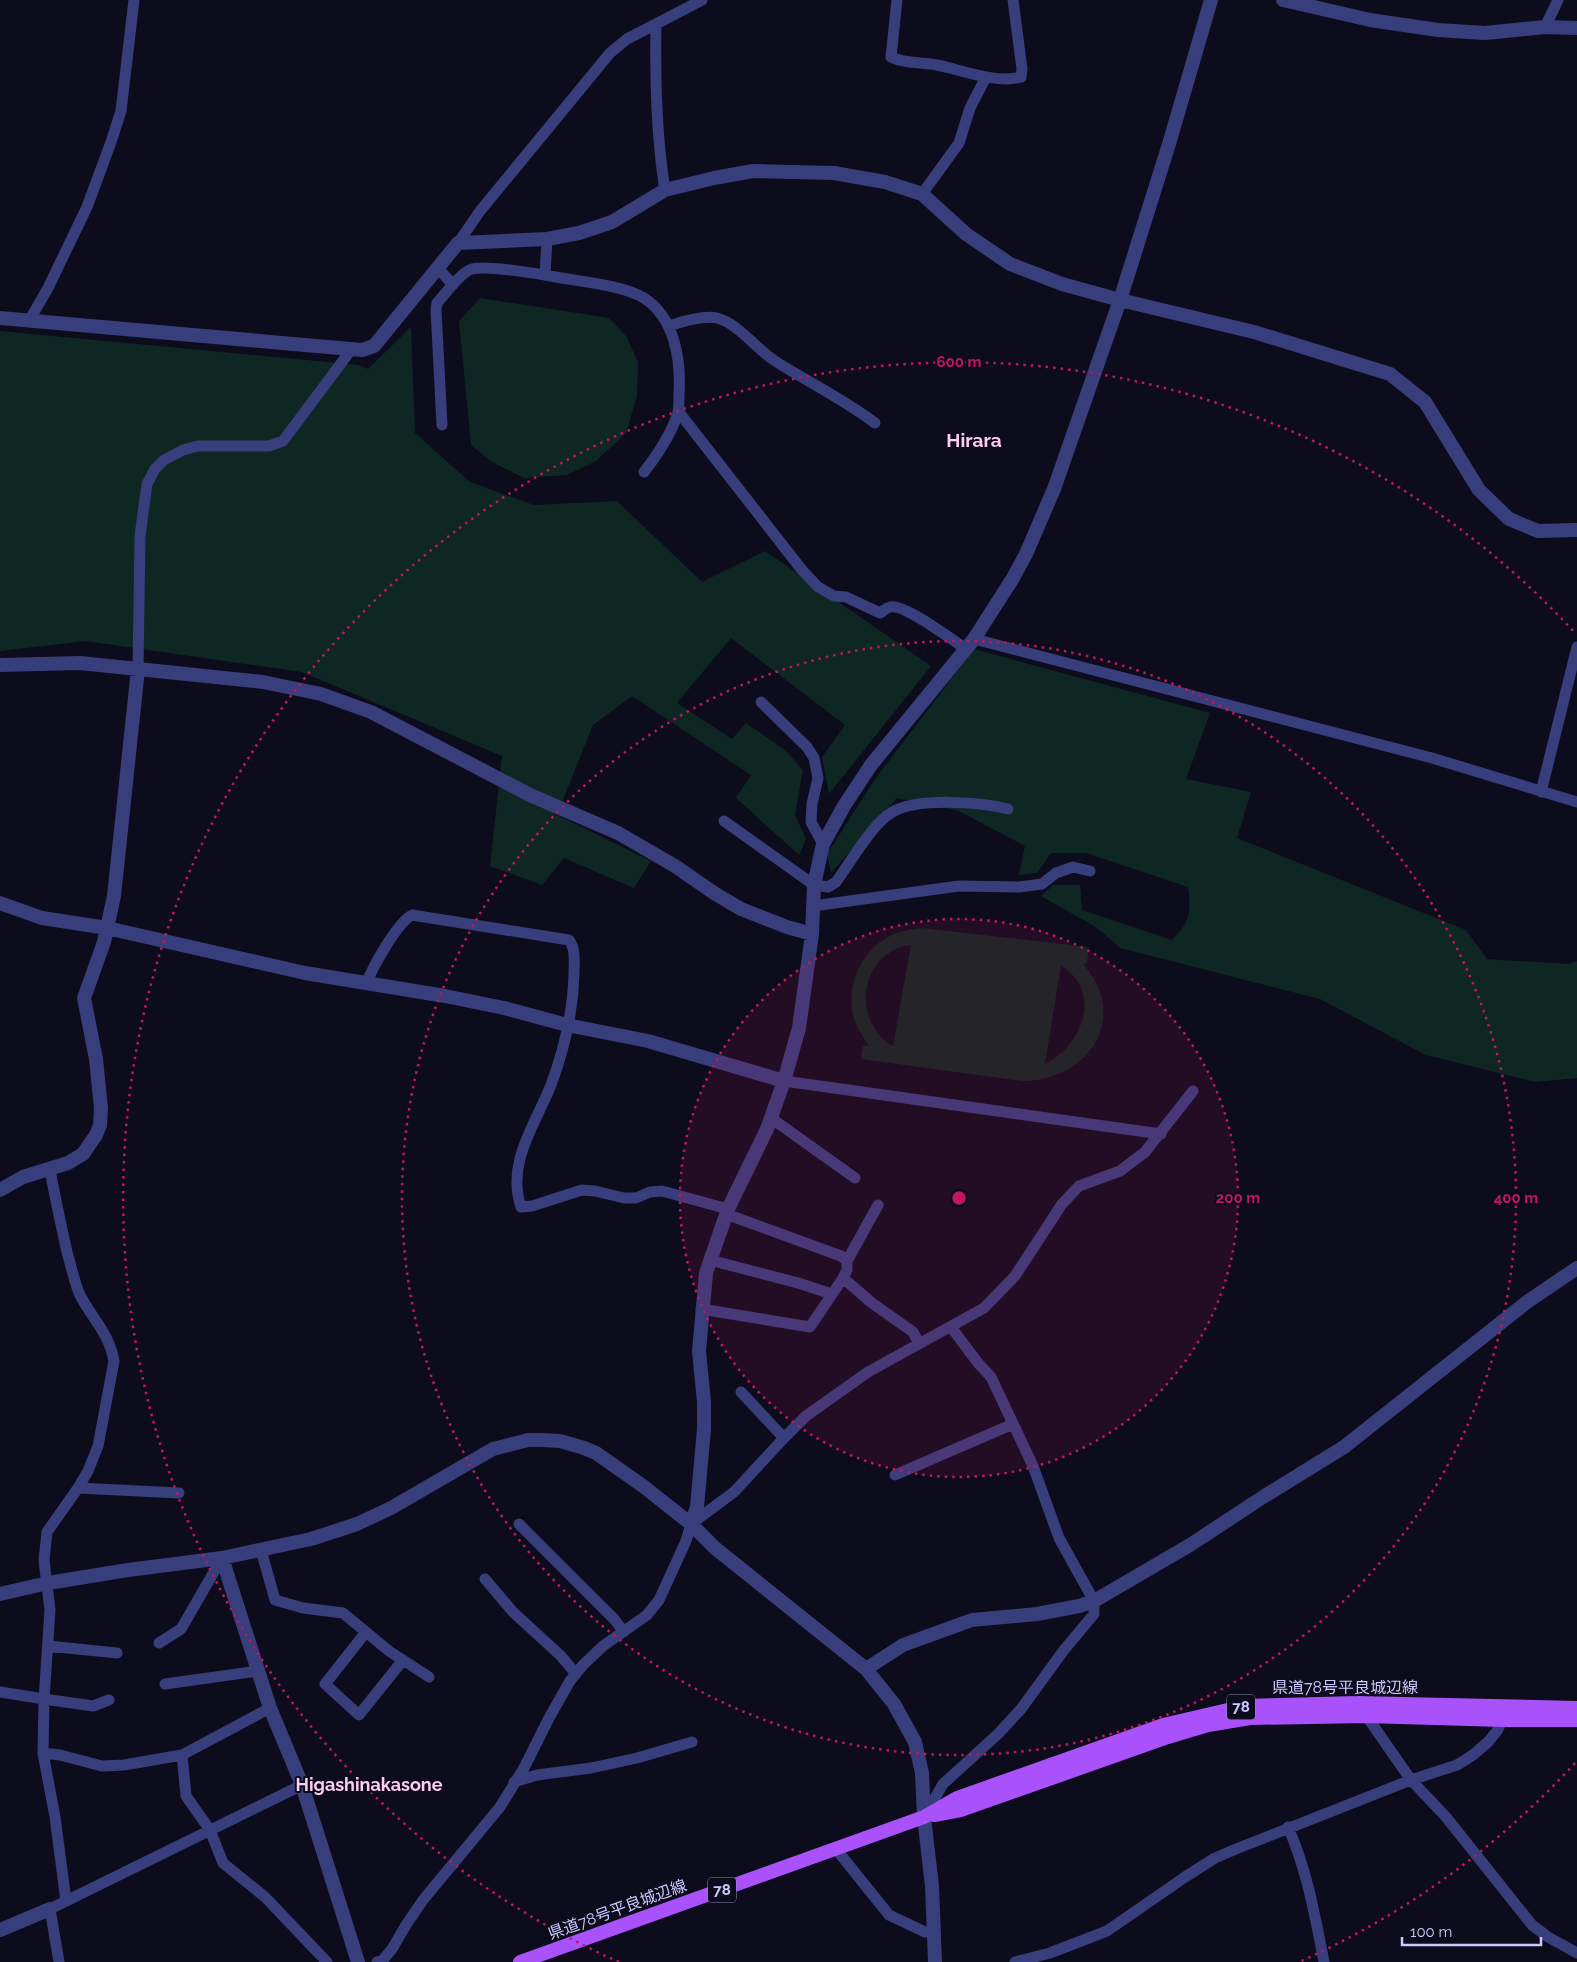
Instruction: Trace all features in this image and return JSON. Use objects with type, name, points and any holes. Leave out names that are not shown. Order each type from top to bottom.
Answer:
[{"type":"main road","name":"県道78号平良城辺線","points":[[924,1817],[957,1798],[1163,1725],[1245,1706],[1358,1703],[1577,1708]]},
{"type":"main road","name":"県道78号平良城辺線","points":[[520,1962],[924,1817],[961,1810],[1168,1736],[1208,1725],[1250,1718],[1366,1716],[1577,1720]]},
{"type":"street","points":[[29,321],[48,288],[87,207],[111,142],[121,111],[134,0]]},
{"type":"street","points":[[0,318],[351,350],[362,350],[374,346],[458,243],[480,211],[610,53],[627,39],[702,0]]},
{"type":"street","points":[[897,0],[891,57],[899,61],[936,65],[986,77],[1015,79],[1021,77],[1022,69],[1013,0]]},
{"type":"street","points":[[377,1962],[382,1960],[392,1949],[423,1900],[487,1824],[524,1768],[558,1701],[576,1674],[603,1646],[647,1615],[659,1600],[686,1541],[698,1507],[704,1429],[704,1402],[699,1351],[701,1309],[706,1274],[727,1211],[770,1118],[784,1081],[799,1028],[812,934],[814,885],[823,844],[844,806],[872,765],[970,644],[1013,578],[1026,554],[1054,489],[1120,300],[1169,144],[1211,0]]},
{"type":"street","points":[[1283,0],[1370,20],[1438,30],[1485,33],[1546,27],[1577,28]]},
{"type":"street","points":[[1546,27],[1558,0]]},
{"type":"street","points":[[656,24],[655,78],[661,168],[665,190]]},
{"type":"street","points":[[922,194],[959,143],[970,108],[986,77]]},
{"type":"street","points":[[458,243],[547,239],[579,233],[612,222],[665,190],[753,171],[834,173],[885,182],[922,194],[966,234],[1010,264],[1062,284],[1254,332],[1390,374],[1425,402],[1478,490],[1509,519],[1538,531],[1577,530]]},
{"type":"street","points":[[546,275],[547,239]]},
{"type":"street","points":[[438,268],[454,285]]},
{"type":"street","points":[[442,425],[437,303],[466,272],[485,268],[546,275],[624,289],[654,305],[668,326],[679,358],[678,412],[660,452],[644,472]]},
{"type":"street","points":[[668,326],[714,317],[726,321],[774,360],[848,403],[875,422]]},
{"type":"street","points":[[0,1190],[24,1177],[50,1170],[83,1154],[96,1135],[100,1125],[96,1059],[84,998],[107,928],[118,858],[138,669],[140,536],[147,484],[155,469],[164,460],[183,450],[198,446],[269,446],[283,441],[351,350]]},
{"type":"street","points":[[678,412],[802,570],[818,587],[834,596],[846,598],[880,613],[890,607],[896,607],[970,644],[1432,758],[1577,802]]},
{"type":"street","points":[[1542,792],[1577,647]]},
{"type":"street","points":[[0,665],[80,662],[263,682],[292,687],[346,702],[409,731],[530,795],[618,833],[675,866],[741,909],[787,927],[812,934]]},
{"type":"street","points":[[761,702],[807,746],[814,758],[818,778],[812,804],[811,822],[823,844]]},
{"type":"street","points":[[724,821],[814,885],[828,887],[836,882],[879,822],[891,812],[906,806],[958,802],[990,804],[1008,809]]},
{"type":"street","points":[[813,906],[959,886],[1019,887],[1042,884],[1056,873],[1074,867],[1090,871]]},
{"type":"street","points":[[0,903],[42,918],[107,928],[305,973],[445,996],[504,1008],[567,1025],[648,1041],[784,1081],[1161,1134]]},
{"type":"street","points":[[366,984],[370,974],[400,926],[406,918],[412,915],[570,940],[573,948],[573,997],[551,1085],[525,1140],[519,1160],[516,1194],[521,1207],[532,1206],[582,1190],[624,1198],[636,1198],[650,1192],[662,1190],[727,1211],[841,1256],[847,1261]]},
{"type":"street","points":[[691,1524],[734,1492],[806,1416],[868,1372],[984,1308],[1014,1276],[1062,1204],[1079,1186],[1120,1171],[1145,1152],[1193,1091]]},
{"type":"street","points":[[770,1118],[855,1178]]},
{"type":"street","points":[[50,1170],[58,1216],[74,1277],[80,1294],[107,1337],[114,1361],[98,1446],[88,1471],[78,1488],[47,1532],[44,1560],[50,1610],[44,1699],[43,1753],[66,1901]]},
{"type":"street","points":[[701,1309],[810,1327],[843,1278],[847,1270],[847,1261],[878,1205]]},
{"type":"street","points":[[710,1260],[832,1294]]},
{"type":"street","points":[[866,1668],[903,1645],[972,1620],[1037,1614],[1079,1606],[1094,1601],[1190,1545],[1262,1497],[1344,1447],[1527,1302],[1577,1268]]},
{"type":"street","points":[[843,1278],[872,1303],[914,1332],[919,1343]]},
{"type":"street","points":[[924,1817],[943,1784],[998,1734],[1021,1709],[1064,1650],[1094,1614],[1094,1601],[1059,1538],[1033,1466],[990,1377],[951,1327]]},
{"type":"street","points":[[742,1392],[784,1438]]},
{"type":"street","points":[[895,1475],[1013,1424]]},
{"type":"street","points":[[0,1594],[48,1583],[222,1558],[311,1539],[357,1524],[391,1508],[493,1449],[528,1440],[560,1441],[596,1453],[643,1486],[691,1524],[715,1548],[866,1668],[894,1704],[915,1742],[922,1773],[924,1817],[932,1886],[935,1962]]},
{"type":"street","points":[[78,1488],[179,1493]]},
{"type":"street","points":[[519,1524],[614,1619],[624,1632]]},
{"type":"street","points":[[261,1550],[275,1600],[303,1608],[343,1613],[389,1652],[429,1677]]},
{"type":"street","points":[[159,1642],[181,1629],[222,1558]]},
{"type":"street","points":[[222,1558],[270,1708],[302,1785],[358,1962]]},
{"type":"street","points":[[485,1579],[512,1612],[560,1656],[576,1674]]},
{"type":"street","points":[[366,1632],[325,1684],[359,1715],[403,1660]]},
{"type":"street","points":[[48,1646],[117,1653]]},
{"type":"street","points":[[165,1684],[258,1671]]},
{"type":"street","points":[[0,1692],[93,1706],[109,1700]]},
{"type":"street","points":[[1358,1703],[1411,1780],[1446,1817],[1532,1925],[1577,1954]]},
{"type":"street","points":[[1015,1962],[1050,1953],[1106,1931],[1215,1858],[1288,1827],[1411,1780],[1457,1765],[1473,1755],[1497,1731],[1510,1706]]},
{"type":"street","points":[[43,1753],[60,1755],[102,1766],[124,1765],[182,1755],[270,1708]]},
{"type":"street","points":[[514,1782],[537,1775],[591,1768],[637,1758],[692,1742]]},
{"type":"street","points":[[182,1755],[186,1796],[210,1830],[223,1863],[265,1897],[326,1962]]},
{"type":"street","points":[[0,1930],[50,1909],[302,1785]]},
{"type":"street","points":[[1288,1827],[1297,1849],[1308,1889],[1324,1962]]},
{"type":"street","points":[[836,1849],[889,1915],[925,1932],[935,1932]]},
{"type":"street","points":[[50,1909],[59,1962]]},
{"type":"green space","points":[[480,298],[609,318],[626,336],[638,362],[637,395],[626,433],[596,461],[567,475],[524,478],[492,462],[471,445],[459,321]]},
{"type":"green space","points":[[411,327],[415,433],[470,482],[534,505],[617,501],[702,582],[765,551],[931,666],[829,794],[822,757],[845,725],[731,638],[677,703],[732,739],[746,723],[785,750],[803,770],[795,815],[806,839],[799,855],[736,798],[751,775],[632,696],[593,725],[565,795],[555,814],[651,861],[634,888],[564,858],[542,885],[490,866],[502,756],[302,672],[86,641],[0,651],[0,331],[359,365],[368,369]]},
{"type":"green space","points":[[974,649],[1210,713],[1186,779],[1251,792],[1237,838],[1466,930],[1487,959],[1569,964],[1577,961],[1577,1078],[1535,1082],[1426,1055],[1320,999],[1120,948],[1096,927],[1041,896],[1053,885],[1080,885],[1082,910],[1172,940],[1183,927],[1188,916],[1188,887],[1086,853],[1051,853],[1037,873],[1019,875],[1025,846],[959,811],[897,798],[831,873],[827,854],[873,782]]},
{"type":"green space","points":[[922,928],[1089,947],[1087,963],[1083,964],[1097,985],[1103,1005],[1102,1025],[1095,1043],[1083,1058],[1066,1070],[1046,1078],[1022,1081],[861,1059],[863,1046],[869,1046],[858,1028],[851,1004],[854,980],[859,969],[872,949],[881,941],[907,930]],"holes":[[[911,945],[893,1046],[886,1042],[872,1024],[867,1011],[867,986],[871,974],[887,954],[898,948]],[[1061,965],[1074,976],[1082,989],[1084,1003],[1083,1018],[1078,1031],[1069,1044],[1045,1064]]]},
{"type":"district","name":"Hirara","points":[[974,440]]},
{"type":"district","name":"Higashinakasone","points":[[369,1785]]}]
